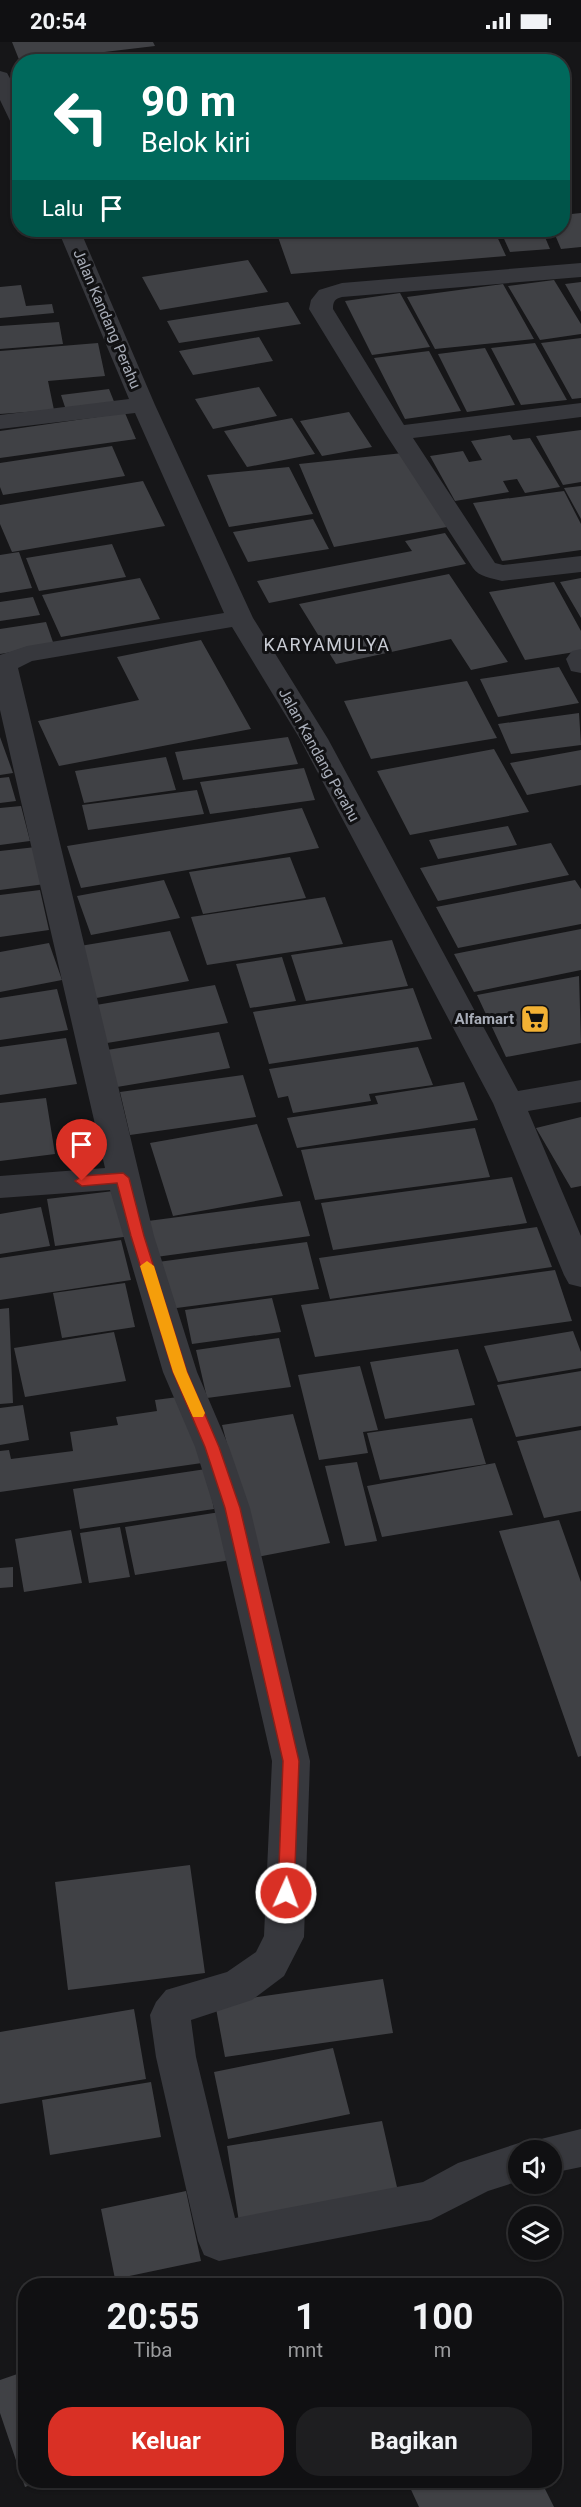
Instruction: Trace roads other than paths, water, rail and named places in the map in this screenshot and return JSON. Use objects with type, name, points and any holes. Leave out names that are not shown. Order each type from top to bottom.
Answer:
[{"type":"street","points":[[0,77],[12,103]]},
{"type":"street","name":"Jalan Kandang Perahu","points":[[72,237],[143,405],[240,618],[314,739],[509,1103],[581,1275]]},
{"type":"street","points":[[581,270],[342,290],[324,296],[321,301],[321,309],[397,433],[486,568],[502,573],[581,564]]},
{"type":"street","points":[[0,422],[143,405]]},
{"type":"street","points":[[397,433],[581,410]]},
{"type":"street","points":[[240,618],[27,654],[10,660],[4,668],[138,1236],[180,1372],[212,1447],[232,1508],[291,1761],[284,1937],[270,1964],[238,1987],[180,2003],[170,2015],[176,2057],[219,2241],[431,2200],[455,2183],[508,2165]]},
{"type":"street","points":[[581,657],[579,659],[581,665]]},
{"type":"street","points":[[509,1103],[581,1091]]},
{"type":"street","points":[[0,1187],[123,1178]]},
{"type":"street","points":[[562,2152],[581,2148]]},
{"type":"place","name":"Alfamart","points":[[535,1019]]},
{"type":"district","name":"KARYAMULYA","points":[[327,644]]}]
